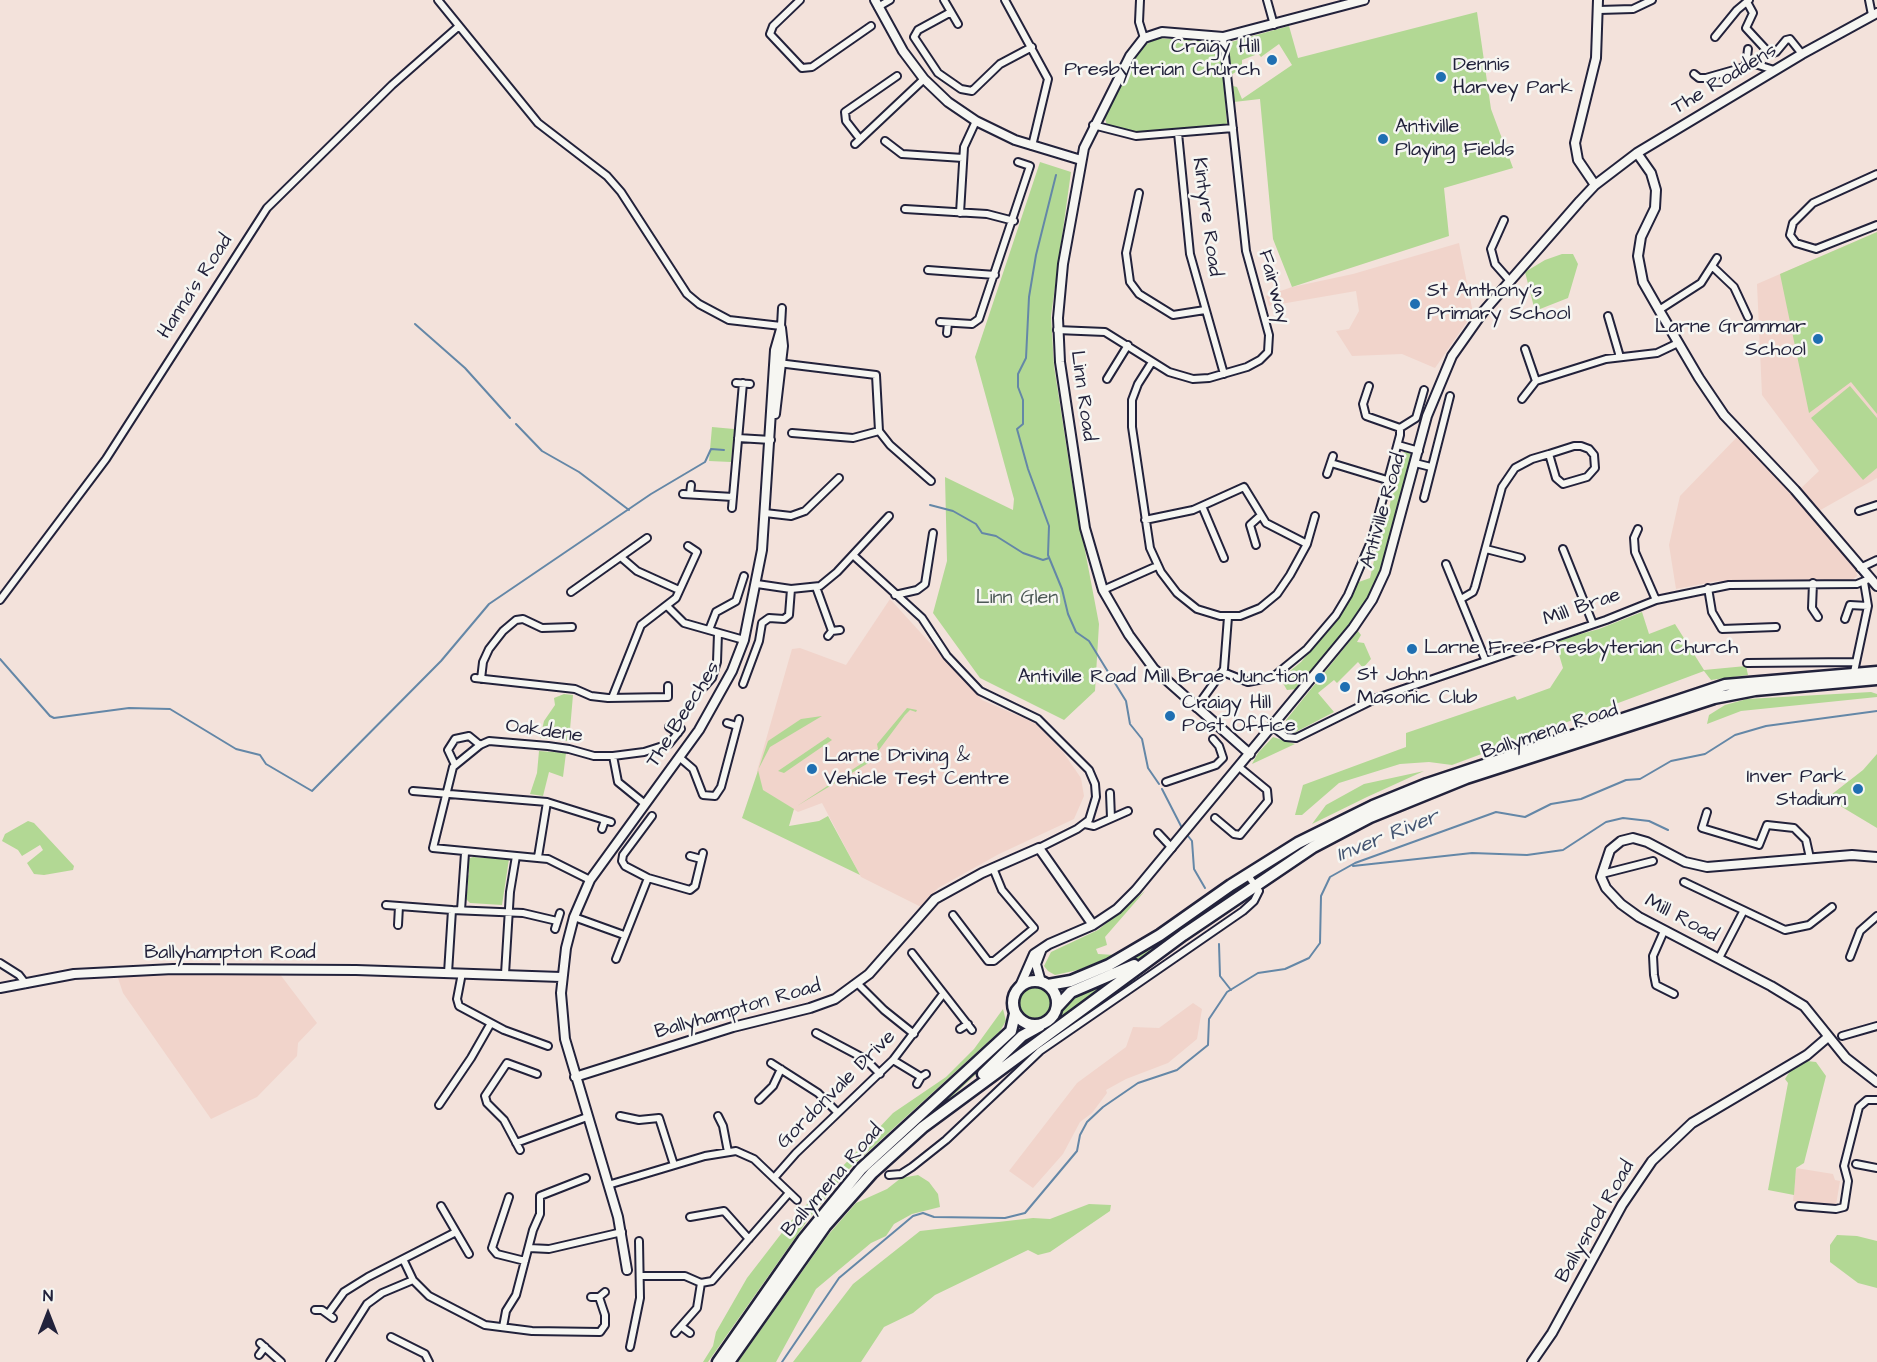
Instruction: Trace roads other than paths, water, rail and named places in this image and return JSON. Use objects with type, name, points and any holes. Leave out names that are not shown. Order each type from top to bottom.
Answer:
[{"type":"highway","name":"Ballymena Road","points":[[1045,983],[1091,973],[1126,956],[1176,925],[1247,874],[1325,829],[1373,806],[1460,772],[1725,685],[1854,667],[1877,670]]},
{"type":"highway","name":"Ballymena Road","points":[[729,1362],[825,1226],[872,1173],[923,1127],[1035,1049],[1225,906],[1341,832],[1466,778],[1714,698],[1755,690],[1877,679]]},
{"type":"highway","points":[[923,1127],[1022,1036],[1052,1019],[1058,1006],[1071,992],[1127,969],[1184,935]]},
{"type":"highway","points":[[1040,1026],[1025,1024],[1015,1014],[1013,999],[1020,986],[1034,981],[1045,983],[1056,994],[1058,1006]]},
{"type":"highway","name":"Ballymena Road","points":[[718,1362],[803,1240],[847,1186],[882,1149],[1011,1031],[1015,1014]]},
{"type":"street","points":[[438,0],[538,123],[606,176],[621,192],[687,294],[714,314],[742,327],[781,327],[782,308]]},
{"type":"street","points":[[800,0],[773,26],[770,34],[802,68],[812,67],[871,26]]},
{"type":"street","points":[[890,0],[877,3],[893,35],[924,79],[948,102],[976,122],[1032,146],[1081,160]]},
{"type":"street","points":[[944,0],[958,24]]},
{"type":"street","points":[[1005,0],[1032,47],[1048,81],[1032,146]]},
{"type":"street","points":[[1140,0],[1138,22],[1144,38],[1162,32],[1223,37],[1364,0]]},
{"type":"street","points":[[1267,0],[1274,25]]},
{"type":"street","points":[[1595,185],[1584,170],[1576,153],[1575,143],[1596,58],[1598,0]]},
{"type":"street","points":[[1599,10],[1633,9],[1652,0]]},
{"type":"street","points":[[1869,0],[1874,14]]},
{"type":"street","points":[[1710,29],[1716,35],[1737,10],[1748,1],[1753,14],[1746,28],[1770,54],[1776,52],[1786,40],[1790,39],[1802,54]]},
{"type":"street","points":[[951,12],[918,30],[914,38],[935,69],[949,83],[961,89],[973,90],[1003,62],[1032,47]]},
{"type":"street","name":"The Roddens","points":[[1595,185],[1637,153],[1774,70],[1874,14]]},
{"type":"street","name":"Hanna's Road","points":[[0,600],[106,459],[267,208],[392,85],[459,26]]},
{"type":"street","name":"Fairway","points":[[1057,330],[1101,331],[1128,345],[1152,362],[1186,378],[1206,379],[1224,374],[1260,360],[1268,352],[1270,342],[1246,251],[1223,37]]},
{"type":"street","name":"Linn Road","points":[[1144,38],[1130,56],[1094,125],[1081,160],[1061,280],[1057,330],[1063,391],[1081,509],[1091,555],[1103,590],[1142,654],[1196,708],[1250,754]]},
{"type":"street","points":[[1746,66],[1748,49]]},
{"type":"street","points":[[1694,74],[1699,78],[1706,78],[1746,66],[1764,65],[1774,70]]},
{"type":"street","points":[[860,138],[846,121],[845,112],[895,77],[897,87]]},
{"type":"street","points":[[855,144],[924,79]]},
{"type":"street","points":[[960,213],[964,147],[976,122]]},
{"type":"street","points":[[1094,125],[1136,136],[1233,128]]},
{"type":"street","name":"Kintyre Road","points":[[1178,134],[1190,255],[1224,374]]},
{"type":"street","points":[[885,141],[902,154],[963,158]]},
{"type":"street","points":[[1637,153],[1651,174],[1656,190],[1654,208],[1641,237],[1638,256],[1643,282],[1678,343],[1724,415],[1795,490],[1860,568],[1867,580],[1868,606],[1854,667],[1747,663]]},
{"type":"street","points":[[940,322],[972,324],[977,322],[1014,221],[1030,166],[1018,162]]},
{"type":"street","points":[[1584,170],[1609,174]]},
{"type":"street","points":[[1877,174],[1813,203],[1793,223],[1790,236],[1796,243],[1816,249],[1877,225]]},
{"type":"street","name":"Antiville Road","points":[[1020,986],[1030,958],[1044,947],[1093,925],[1126,900],[1273,727],[1353,628],[1372,600],[1391,553],[1434,393],[1452,356],[1469,329],[1595,185]]},
{"type":"street","points":[[1139,193],[1126,254],[1130,282],[1139,294],[1173,315],[1205,310]]},
{"type":"street","points":[[905,209],[987,214],[1014,221]]},
{"type":"street","points":[[1504,220],[1494,238],[1491,257],[1510,281]]},
{"type":"street","points":[[1659,310],[1696,286],[1713,267],[1717,258]]},
{"type":"street","points":[[1713,267],[1734,287],[1748,317]]},
{"type":"street","points":[[928,270],[995,275]]},
{"type":"street","points":[[1608,316],[1620,357]]},
{"type":"street","points":[[947,333],[948,323]]},
{"type":"street","name":"The Beeches","points":[[627,1270],[622,1232],[575,1077],[562,1023],[561,977],[574,917],[590,880],[716,702],[744,640],[762,550],[772,424],[778,402],[778,363],[783,337],[781,327]]},
{"type":"street","points":[[1522,399],[1536,381],[1602,360],[1657,353],[1678,343]]},
{"type":"street","points":[[1107,379],[1128,345]]},
{"type":"street","points":[[1525,350],[1536,381]]},
{"type":"street","points":[[1152,362],[1138,384],[1131,407],[1145,520],[1150,548],[1157,566],[1173,588],[1192,606],[1204,612],[1228,617],[1255,611],[1273,598],[1287,580],[1307,544],[1315,516]]},
{"type":"street","points":[[778,363],[876,375],[879,431],[890,445],[931,481]]},
{"type":"street","points":[[732,508],[743,383]]},
{"type":"street","points":[[1369,386],[1363,406],[1368,417],[1400,428]]},
{"type":"street","points":[[1400,428],[1416,418],[1424,390]]},
{"type":"street","points":[[1424,498],[1450,396]]},
{"type":"street","points":[[1223,672],[1248,682],[1267,680],[1293,662],[1321,633],[1342,605],[1372,539],[1398,445],[1400,428]]},
{"type":"street","points":[[792,433],[853,438],[879,431]]},
{"type":"street","points":[[738,438],[771,440]]},
{"type":"street","points":[[1398,445],[1419,451]]},
{"type":"street","points":[[1461,599],[1473,592],[1507,476],[1524,462],[1549,454],[1574,446],[1584,446],[1594,455],[1595,468],[1587,477],[1563,484],[1556,478],[1549,454]]},
{"type":"street","points":[[1327,474],[1333,456]]},
{"type":"street","points":[[1330,463],[1387,480]]},
{"type":"street","points":[[1415,463],[1431,467]]},
{"type":"street","points":[[765,513],[791,516],[805,511],[837,480],[842,488]]},
{"type":"street","points":[[691,485],[686,494],[733,497]]},
{"type":"street","points":[[1145,520],[1202,506],[1244,487],[1260,516],[1269,525],[1307,544]]},
{"type":"street","points":[[1859,511],[1877,505]]},
{"type":"street","points":[[1202,506],[1224,558]]},
{"type":"street","points":[[757,584],[791,589],[816,587],[831,578],[890,515]]},
{"type":"street","points":[[1256,545],[1250,525],[1260,516]]},
{"type":"street","points":[[1638,528],[1634,538],[1635,550],[1656,600]]},
{"type":"street","points":[[895,595],[917,590],[926,584],[933,533]]},
{"type":"street","points":[[571,592],[622,558],[647,538]]},
{"type":"street","points":[[612,698],[640,626],[675,600],[697,552],[688,546]]},
{"type":"street","points":[[1486,549],[1521,558]]},
{"type":"street","points":[[1563,549],[1593,624]]},
{"type":"street","points":[[853,555],[922,618],[947,656],[980,692],[1038,719],[1089,770],[1095,784],[1096,796],[1094,809],[1085,824],[1039,848],[1093,925]]},
{"type":"street","points":[[622,558],[637,571],[679,590]]},
{"type":"street","points":[[1860,568],[1877,560]]},
{"type":"street","points":[[1446,564],[1485,659]]},
{"type":"street","points":[[1103,590],[1157,566]]},
{"type":"street","name":"The Beeches","points":[[709,630],[716,612],[736,601],[743,579],[733,580]]},
{"type":"street","points":[[1867,580],[1877,586]]},
{"type":"street","name":"Mill Brae","points":[[1273,727],[1286,736],[1296,738],[1377,698],[1656,600],[1729,585],[1813,584],[1867,580]]},
{"type":"street","points":[[1813,584],[1812,608],[1818,617]]},
{"type":"street","points":[[816,587],[830,633],[840,630]]},
{"type":"street","points":[[1708,588],[1712,612],[1723,630],[1776,627]]},
{"type":"street","points":[[743,684],[759,641],[762,623],[769,618],[784,619],[789,615],[791,589]]},
{"type":"street","points":[[1845,619],[1851,605],[1868,606]]},
{"type":"street","name":"The Beeches","points":[[668,606],[684,623],[744,640]]},
{"type":"street","points":[[1196,708],[1223,672],[1227,652],[1228,617]]},
{"type":"street","name":"The Beeches","points":[[572,627],[542,628],[523,619],[516,620],[503,631],[489,649],[478,679],[575,689],[591,696],[612,698],[668,698],[668,686]]},
{"type":"street","name":"The Beeches","points":[[704,687],[712,678],[715,668],[718,633]]},
{"type":"street","points":[[679,757],[693,769],[703,795],[715,796],[721,787],[738,723],[727,723]]},
{"type":"street","name":"Oakdene","points":[[455,765],[480,744],[494,741],[569,749],[594,756],[644,752],[672,742],[679,731],[669,727]]},
{"type":"street","points":[[1219,746],[1228,735]]},
{"type":"street","points":[[480,744],[468,736],[455,739],[448,750],[455,765],[445,793],[433,848],[537,857],[555,861],[590,880]]},
{"type":"street","points":[[1166,782],[1216,765],[1223,758],[1219,746],[1213,739]]},
{"type":"street","points":[[613,756],[618,782],[645,804]]},
{"type":"street","points":[[1215,818],[1233,834],[1240,835],[1269,799],[1267,790],[1239,767]]},
{"type":"street","points":[[413,791],[547,802],[608,821],[602,829]]},
{"type":"street","points":[[1110,793],[1111,818]]},
{"type":"street","points":[[537,857],[547,802]]},
{"type":"street","points":[[1085,824],[1094,826],[1128,811]]},
{"type":"street","points":[[1707,812],[1702,828],[1759,846],[1767,825],[1794,828],[1803,835],[1810,858]]},
{"type":"street","points":[[656,826],[650,819],[621,860],[629,869],[648,878],[692,889],[702,856],[690,856]]},
{"type":"street","points":[[1158,833],[1172,848]]},
{"type":"street","points":[[1602,874],[1610,850],[1621,841],[1633,838],[1647,842],[1685,862],[1707,867],[1852,855],[1877,857]]},
{"type":"street","name":"Ballyhampton Road","points":[[575,1077],[733,1027],[824,1004],[858,984],[935,899],[993,868],[1039,848]]},
{"type":"street","points":[[461,910],[465,852]]},
{"type":"street","points":[[505,974],[516,856]]},
{"type":"street","points":[[1602,874],[1653,861]]},
{"type":"street","points":[[952,915],[988,961],[994,961],[1034,928],[1002,890],[993,868]]},
{"type":"street","points":[[1247,874],[1256,885]]},
{"type":"street","name":"Mill Road","points":[[1602,874],[1606,888],[1621,904],[1664,931],[1719,958],[1804,1006],[1846,1058],[1877,1082]]},
{"type":"street","points":[[616,959],[648,878]]},
{"type":"street","points":[[1684,882],[1773,926],[1790,930],[1814,923],[1832,907]]},
{"type":"street","name":"Ballymena Road","points":[[889,1175],[900,1174],[912,1167],[946,1140],[1035,1049],[1243,911],[1258,895],[1256,885]]},
{"type":"street","points":[[386,905],[509,912],[557,921]]},
{"type":"street","points":[[398,925],[399,906]]},
{"type":"street","points":[[1225,906],[1234,917]]},
{"type":"street","points":[[448,973],[452,910]]},
{"type":"street","points":[[1719,958],[1743,912]]},
{"type":"street","points":[[555,929],[560,913]]},
{"type":"street","points":[[1850,957],[1860,931],[1877,916]]},
{"type":"street","points":[[574,917],[624,935]]},
{"type":"street","points":[[1664,931],[1653,956],[1654,975],[1656,985],[1674,994]]},
{"type":"street","points":[[1044,947],[1036,964],[1045,983]]},
{"type":"street","points":[[912,954],[970,1027],[960,1029]]},
{"type":"street","points":[[0,963],[19,975],[26,984]]},
{"type":"street","name":"Ballyhampton Road","points":[[0,988],[92,972],[173,969],[462,973],[561,977]]},
{"type":"street","points":[[462,973],[457,999],[459,1006],[491,1023],[548,1046]]},
{"type":"street","points":[[858,984],[884,1010],[914,1034]]},
{"type":"street","name":"Gordonvale Drive","points":[[774,1178],[837,1112],[893,1060],[943,994]]},
{"type":"street","points":[[439,1105],[471,1058],[491,1023]]},
{"type":"street","points":[[1842,1036],[1877,1026]]},
{"type":"street","points":[[816,1033],[865,1059],[880,1074]]},
{"type":"street","name":"Ballysnod Road","points":[[1532,1362],[1552,1333],[1627,1198],[1652,1161],[1692,1123],[1793,1064],[1828,1037]]},
{"type":"street","points":[[893,1060],[924,1076],[917,1084]]},
{"type":"street","points":[[771,1063],[822,1096],[837,1112]]},
{"type":"street","points":[[520,1150],[504,1120],[487,1103],[485,1096],[507,1064],[537,1074]]},
{"type":"street","points":[[759,1100],[773,1086],[781,1069]]},
{"type":"street","points":[[527,1078],[530,1071]]},
{"type":"street","points":[[1799,1206],[1836,1209],[1844,1207],[1848,1181],[1844,1166],[1859,1107],[1867,1100],[1877,1100]]},
{"type":"street","points":[[620,1116],[639,1120],[659,1118],[674,1165]]},
{"type":"street","points":[[718,1116],[723,1126],[728,1152]]},
{"type":"street","points":[[516,1143],[587,1117]]},
{"type":"street","points":[[608,1185],[674,1165],[728,1152],[741,1152],[750,1157],[797,1200]]},
{"type":"street","points":[[1856,1164],[1877,1168]]},
{"type":"street","points":[[503,1327],[540,1214],[540,1196],[580,1184],[586,1178]]},
{"type":"street","points":[[641,1276],[687,1276],[701,1283],[714,1279],[789,1192]]},
{"type":"street","points":[[509,1197],[492,1248],[497,1254],[525,1261]]},
{"type":"street","points":[[441,1206],[470,1254]]},
{"type":"street","points":[[690,1217],[724,1211],[749,1239]]},
{"type":"street","points":[[315,1310],[322,1310],[330,1316],[344,1292],[456,1232]]},
{"type":"street","points":[[529,1248],[552,1248],[622,1232]]},
{"type":"street","points":[[633,1343],[641,1276],[639,1241]]},
{"type":"street","points":[[403,1259],[413,1280],[429,1296],[478,1323],[503,1327],[600,1332],[605,1325],[605,1315],[595,1297],[605,1292]]},
{"type":"street","points":[[330,1362],[367,1304],[382,1293],[413,1280]]},
{"type":"street","points":[[675,1333],[697,1308],[701,1283]]},
{"type":"street","points":[[682,1327],[690,1333]]},
{"type":"street","points":[[392,1346],[393,1338],[425,1354],[429,1362]]},
{"type":"street","points":[[259,1355],[263,1345],[281,1362]]},
{"type":"waterway","points":[[1056,175],[1036,255],[1029,297],[1026,358],[1018,374],[1018,387],[1023,400],[1023,424],[1017,429],[1028,469],[1049,526],[1048,555],[1062,589],[1068,614],[1076,632],[1089,641],[1126,701],[1130,724],[1142,739],[1148,768],[1159,784]]},
{"type":"waterway","points":[[415,324],[465,368],[510,418]]},
{"type":"waterway","points":[[516,424],[542,451],[579,472],[629,510]]},
{"type":"waterway","points":[[0,659],[54,718],[129,708],[170,709],[236,749],[260,755],[266,764],[312,791],[441,661],[489,604],[651,494],[705,462],[711,449],[724,450]]},
{"type":"waterway","points":[[930,505],[953,511],[976,524],[982,533],[996,536],[1023,553],[1043,560],[1049,558]]},
{"type":"waterway","name":"Inver River","points":[[782,1362],[839,1278],[913,1216],[923,1213],[934,1217],[1005,1218],[1025,1213],[1077,1151],[1080,1135],[1087,1122],[1103,1107],[1138,1083],[1177,1070],[1208,1045],[1209,1019],[1227,992],[1258,973],[1285,969],[1309,958],[1320,943],[1321,896],[1330,877],[1355,863],[1496,812],[1525,817],[1551,804],[1581,799],[1626,780],[1640,779],[1671,761],[1705,754],[1735,735],[1766,726],[1877,711]]},
{"type":"waterway","points":[[1162,789],[1182,828]]},
{"type":"waterway","points":[[1353,866],[1472,853],[1527,855],[1563,850],[1606,822],[1623,818],[1649,821],[1668,830]]},
{"type":"waterway","points":[[1188,836],[1192,841],[1194,869],[1205,888]]},
{"type":"waterway","points":[[1219,944],[1220,976],[1231,990]]},
{"type":"place","name":"Craigy Hill Presbyterian Church","points":[[1272,60]]},
{"type":"place","name":"Dennis Harvey Park","points":[[1441,77]]},
{"type":"place","name":"Antiville Playing Fields","points":[[1383,139]]},
{"type":"place","name":"St Anthony's Primary School","points":[[1415,304]]},
{"type":"place","name":"Larne Grammar School","points":[[1818,339]]},
{"type":"place","name":"Larne Free Presbyterian Church","points":[[1412,649]]},
{"type":"place","name":"Antiville Road Mill Brae Junction","points":[[1320,678]]},
{"type":"place","name":"St John Masonic Club","points":[[1345,687]]},
{"type":"place","name":"Craigy Hill Post Office","points":[[1170,716]]},
{"type":"place","name":"Larne Driving & Vehicle Test Centre","points":[[812,769]]},
{"type":"place","name":"Inver Park Stadium","points":[[1858,789]]},
{"type":"park label","name":"Linn Glen","points":[[1017,599]]}]
